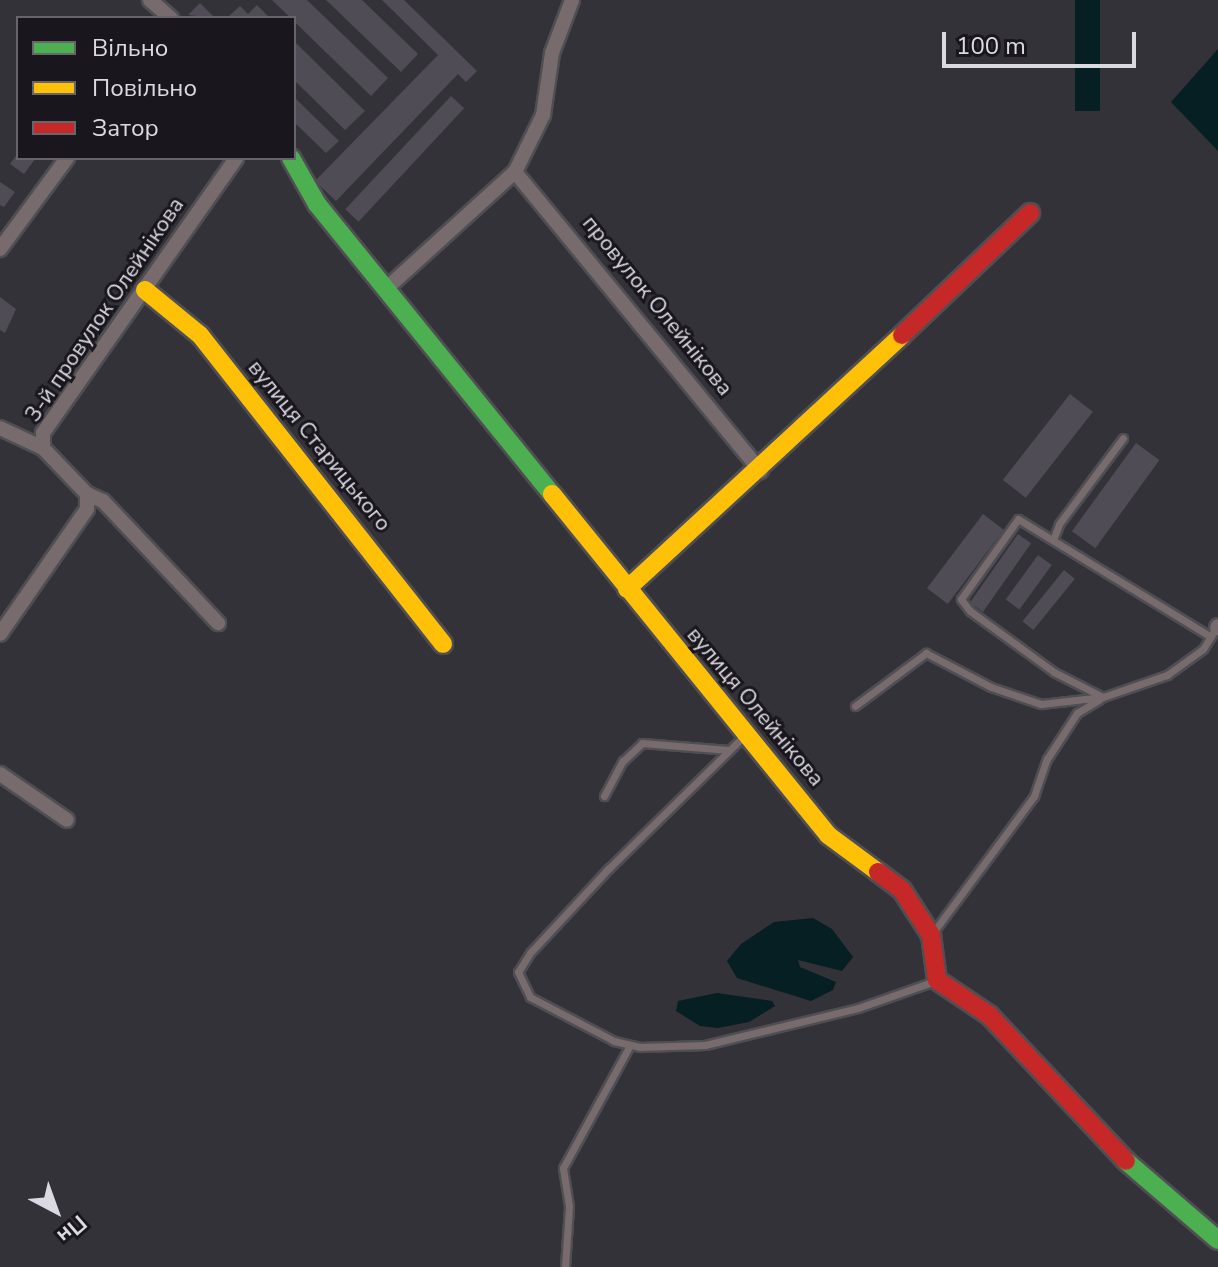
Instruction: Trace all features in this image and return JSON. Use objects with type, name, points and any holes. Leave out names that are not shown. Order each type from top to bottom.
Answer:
[{"type":"street","points":[[388,287],[515,172],[543,115],[552,53],[572,0]]},
{"type":"street","points":[[0,249],[66,160]]},
{"type":"street","name":"3-й провулок Олейнікова","points":[[43,448],[43,433],[235,160]]},
{"type":"street","name":"вулиця Олейнікова","points":[[292,160],[317,204],[388,287],[627,589],[828,835],[902,890],[931,935],[937,980]]},
{"type":"street","name":"провулок Олейнікова","points":[[515,172],[761,471]]},
{"type":"street","points":[[627,589],[761,471],[1030,213]]},
{"type":"street","name":"вулиця Старицького","points":[[145,290],[200,335],[443,644]]},
{"type":"street","points":[[0,428],[43,448],[87,494],[103,501],[218,623]]},
{"type":"street","points":[[0,634],[87,509],[87,494]]},
{"type":"street","points":[[0,774],[67,820]]},
{"type":"street","points":[[937,980],[989,1015],[1128,1163],[1218,1240]]},
{"type":"lane","points":[[1053,540],[1059,524],[1123,438]]},
{"type":"lane","points":[[855,706],[926,653],[991,687],[1041,704],[1103,697],[1167,675],[1203,649],[1216,631],[1018,519],[961,599],[970,611],[1054,672],[1103,697]]},
{"type":"lane","points":[[931,935],[972,873],[1034,796],[1047,759],[1077,713],[1103,697]]},
{"type":"lane","points":[[745,735],[609,868],[518,972],[530,997],[630,1045],[705,1045],[858,1008],[937,980]]},
{"type":"lane","points":[[604,796],[623,761],[642,743],[729,750]]},
{"type":"lane","points":[[565,1267],[569,1206],[563,1168],[630,1045]]},
{"type":"water","points":[[1075,0],[1100,0],[1100,111],[1075,111]]},
{"type":"water","points":[[1218,49],[1218,151],[1171,102]]},
{"type":"water","points":[[813,918],[832,929],[853,957],[842,971],[798,960],[800,967],[836,982],[833,990],[811,1001],[737,978],[727,961],[741,944],[774,922]]},
{"type":"water","points":[[717,993],[772,1001],[775,1006],[749,1022],[718,1028],[700,1026],[676,1011],[678,1001]]},
{"type":"building","points":[[272,0],[307,0],[388,78],[371,96],[296,23],[296,16],[288,16]]},
{"type":"building","points":[[326,0],[362,0],[418,54],[401,72]]},
{"type":"building","points":[[382,0],[404,0],[477,71],[466,82],[458,74],[336,201],[315,181],[438,55]]},
{"type":"building","points":[[200,3],[213,16],[197,16],[188,15]]},
{"type":"building","points":[[257,5],[268,16],[229,16],[240,6],[248,14]]},
{"type":"building","points":[[296,43],[365,111],[345,130],[296,82]]},
{"type":"building","points":[[451,96],[464,108],[358,222],[345,209]]},
{"type":"building","points":[[296,99],[339,141],[326,153],[296,124]]},
{"type":"building","points":[[16,156],[16,160],[34,160],[24,174],[10,164]]},
{"type":"building","points":[[0,182],[15,192],[4,207],[0,205]]},
{"type":"building","points":[[0,297],[16,309],[5,333],[0,330]]},
{"type":"building","points":[[1070,394],[1093,412],[1026,498],[1003,480]]},
{"type":"building","points":[[1136,443],[1159,460],[1095,548],[1072,531]]},
{"type":"building","points":[[983,514],[1004,530],[948,604],[927,588]]},
{"type":"building","points":[[1018,534],[1031,543],[983,612],[970,603]]},
{"type":"building","points":[[1038,555],[1052,565],[1019,609],[1006,599]]},
{"type":"building","points":[[1064,570],[1075,579],[1033,630],[1022,621]]},
{"type":"traffic: fast","points":[[292,160],[317,204],[552,494]]},
{"type":"traffic: fast","points":[[1126,1161],[1218,1240]]},
{"type":"traffic: slow","points":[[145,290],[200,335],[443,644]]},
{"type":"traffic: slow","points":[[627,589],[902,335]]},
{"type":"traffic: slow","points":[[552,494],[828,835],[878,872]]},
{"type":"traffic: jam","points":[[902,335],[1030,213]]},
{"type":"traffic: jam","points":[[878,872],[902,890],[931,935],[937,980],[989,1015],[1126,1161]]}]
